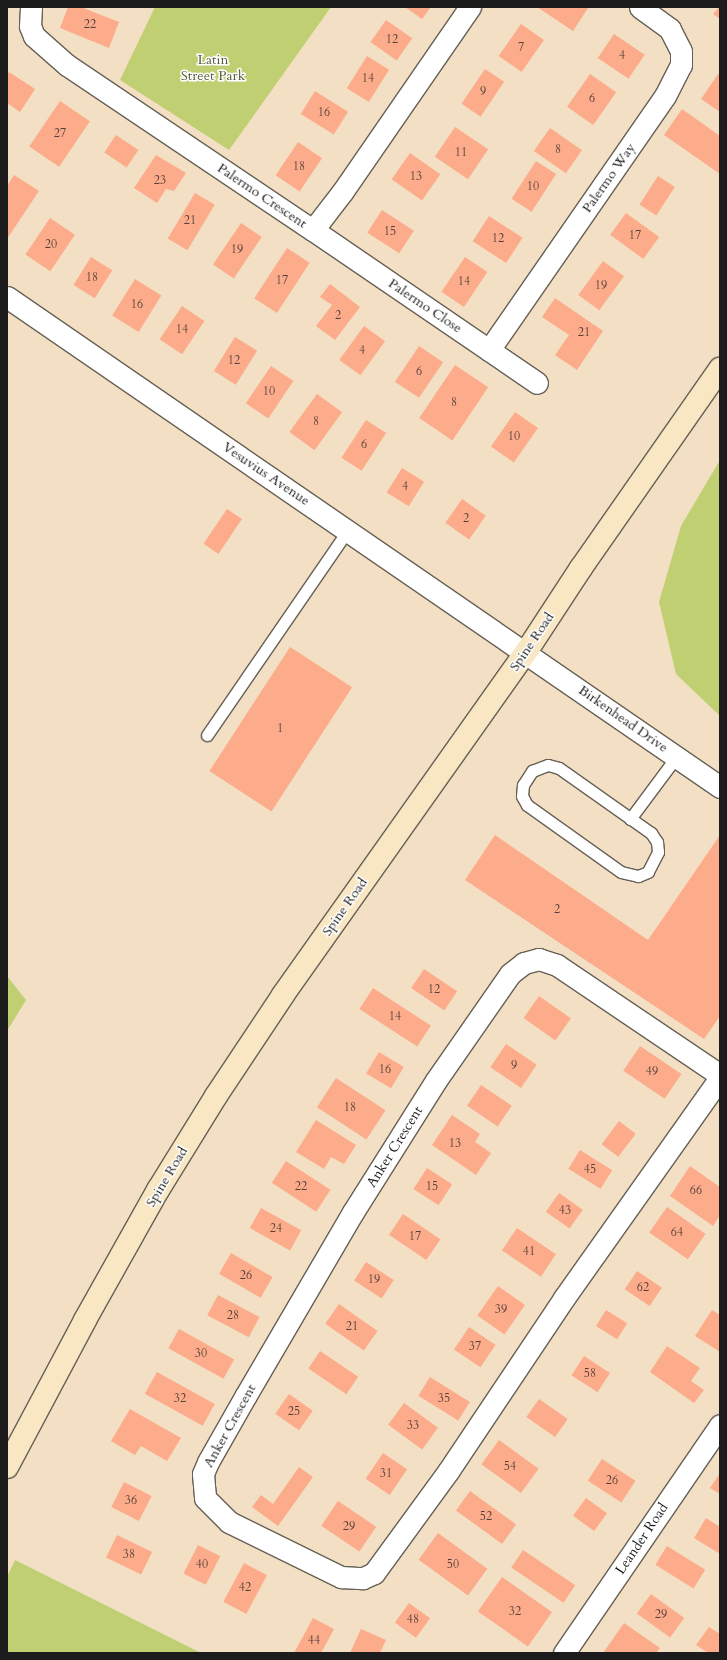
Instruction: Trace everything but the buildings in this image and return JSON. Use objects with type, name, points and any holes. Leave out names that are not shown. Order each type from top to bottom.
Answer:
[{"type":"main road","name":"Spine Road","points":[[7,1467],[131,1238],[216,1096],[283,995],[526,652],[581,568],[720,369]]},
{"type":"street","name":"Palermo Crescent","points":[[31,7],[30,26],[34,36],[67,65],[313,230],[348,185],[470,7]]},
{"type":"street","name":"Palermo Way","points":[[489,350],[665,96],[681,65],[681,51],[670,29],[640,7]]},
{"type":"street","name":"Palermo Close","points":[[313,230],[536,383]]},
{"type":"street","name":"Vesuvius Avenue","points":[[7,297],[526,652]]},
{"type":"street","name":"Birkenhead Drive","points":[[526,652],[720,787]]},
{"type":"street","name":"Anker Crescent","points":[[539,959],[557,965],[720,1076],[564,1298],[449,1470],[374,1573],[363,1578],[341,1577],[229,1522],[205,1498],[203,1474],[208,1462],[242,1402],[353,1212],[435,1082],[510,974],[524,963],[539,959]]},
{"type":"street","name":"Leander Road","points":[[564,1653],[720,1425]]},
{"type":"lane","points":[[207,735],[348,530]]},
{"type":"lane","points":[[630,819],[677,756]]},
{"type":"lane","points":[[548,765],[559,768],[630,819],[651,833],[657,842],[658,852],[654,863],[648,872],[638,876],[621,872],[538,814],[527,805],[522,796],[523,785],[532,771],[539,767],[548,765]]},
{"type":"green space","name":"Latin Street Park","points":[[155,7],[331,7],[229,150],[120,80]]},
{"type":"green space","points":[[720,460],[720,716],[676,674],[659,602],[681,526]]},
{"type":"green space","points":[[7,976],[26,1000],[7,1031]]},
{"type":"green space","points":[[15,1560],[201,1653],[7,1653],[7,1577]]}]
